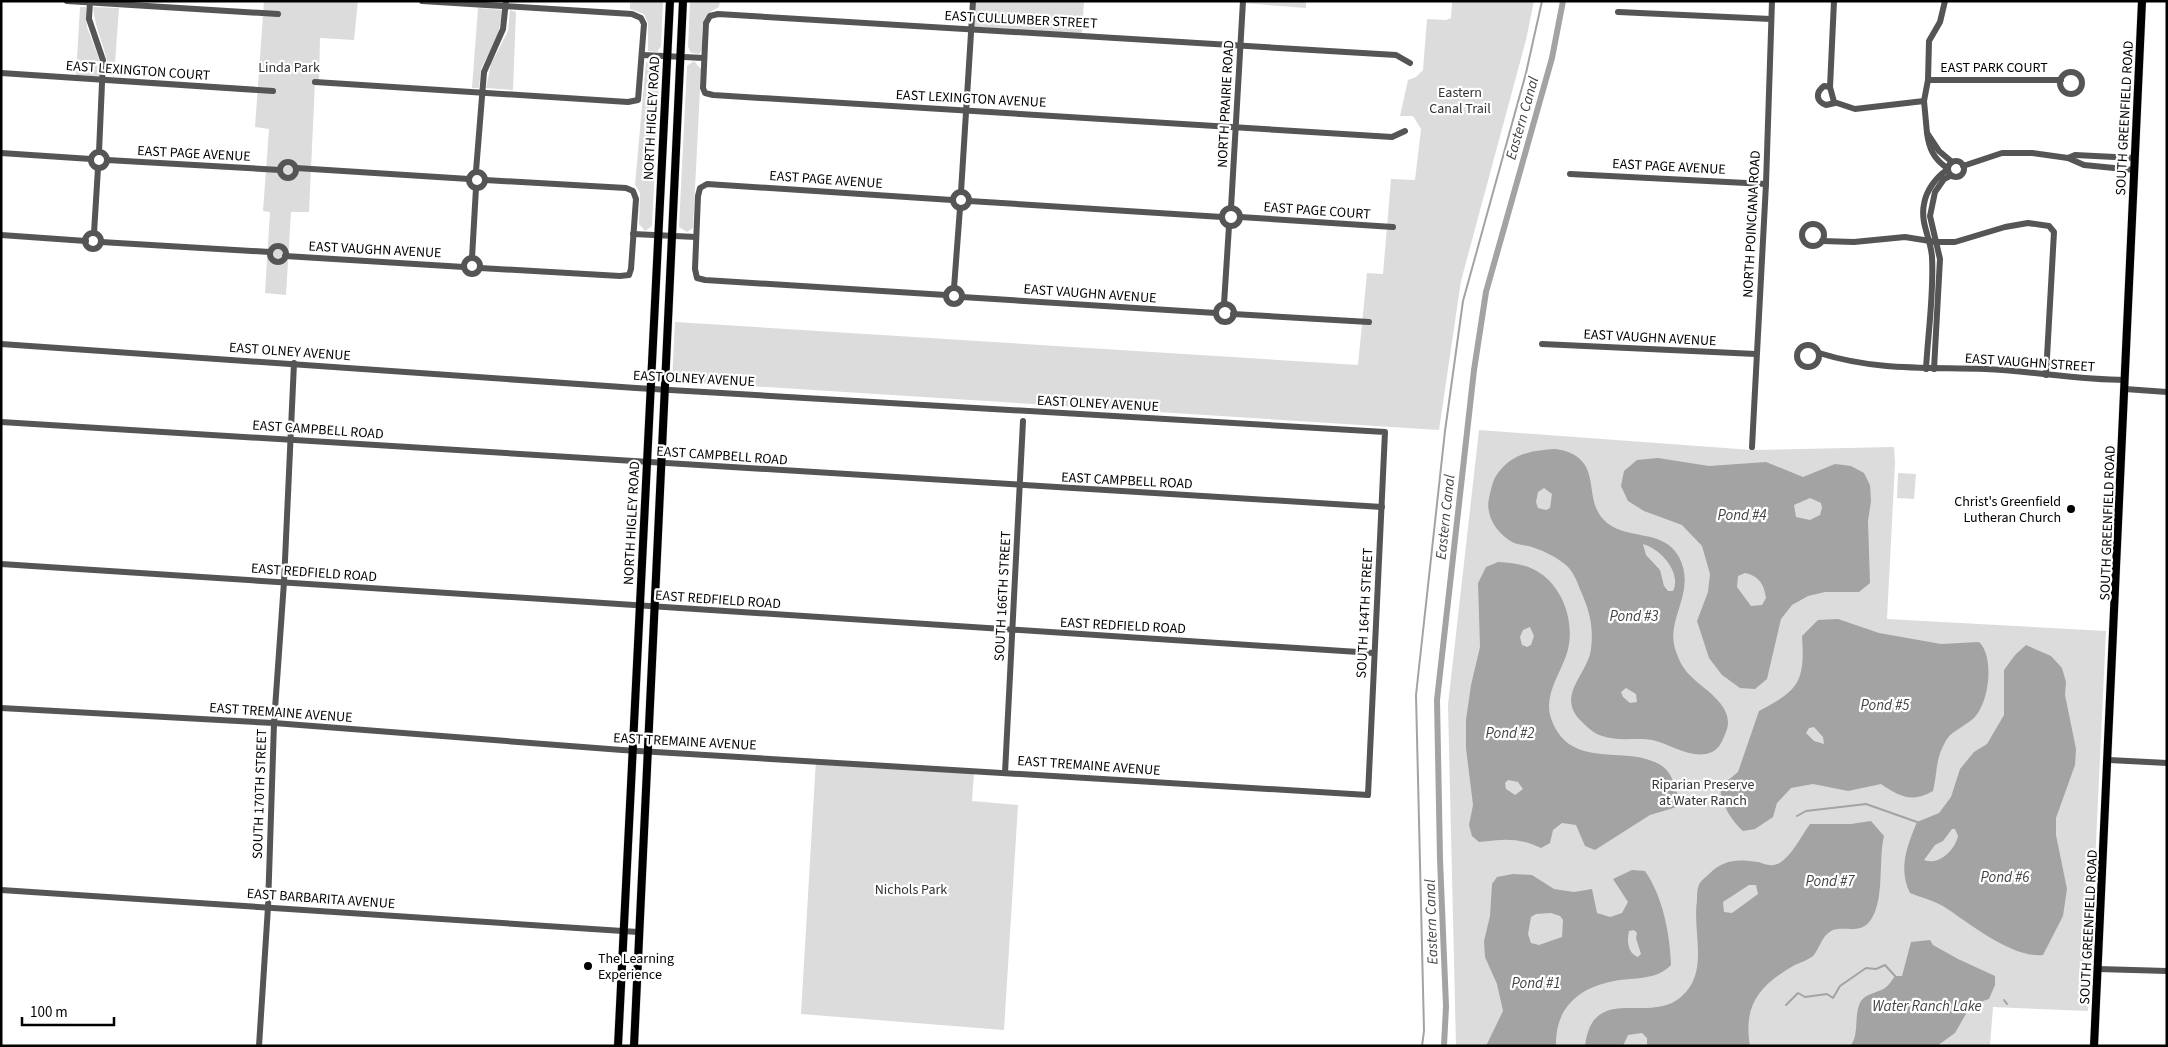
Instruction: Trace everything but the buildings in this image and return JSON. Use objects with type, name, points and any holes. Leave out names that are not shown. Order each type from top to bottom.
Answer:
[{"type":"main road","name":"NORTH HIGLEY ROAD","points":[[618,1046],[670,1]]},
{"type":"main road","name":"NORTH HIGLEY ROAD","points":[[634,1046],[683,1]]},
{"type":"main road","name":"SOUTH GREENFIELD ROAD","points":[[2094,1046],[2109,760],[2142,1]]},
{"type":"street","points":[[67,1],[278,14]]},
{"type":"street","points":[[315,82],[628,102],[638,100],[644,24],[641,18],[632,14],[505,4],[422,1]]},
{"type":"street","points":[[961,192],[973,1]]},
{"type":"street","name":"NORTH PRAIRIE ROAD","points":[[1231,208],[1243,1]]},
{"type":"street","name":"NORTH POINCIANA ROAD","points":[[1752,447],[1766,184],[1772,1]]},
{"type":"street","points":[[1834,1],[1830,87],[1834,102]]},
{"type":"street","points":[[1927,133],[1939,151],[1952,162],[1957,161],[1963,166],[1964,172],[1960,176],[1955,178],[1933,156],[1927,133],[1924,101],[1928,80],[1928,41],[1940,22],[1945,1]]},
{"type":"street","points":[[90,2],[89,19],[103,60],[104,80],[99,152]]},
{"type":"street","points":[[476,172],[484,72],[503,29],[505,4]]},
{"type":"street","points":[[1618,12],[1772,19]]},
{"type":"street","name":"EAST CULLUMBER STREET","points":[[704,58],[706,23],[710,16],[718,14],[1396,55],[1410,63]]},
{"type":"street","points":[[642,55],[704,58]]},
{"type":"street","name":"EAST LEXINGTON AVENUE","points":[[704,58],[703,88],[705,93],[1236,126]]},
{"type":"street","name":"EAST LEXINGTON COURT","points":[[1,73],[273,91]]},
{"type":"street","name":"EAST PARK COURT","points":[[1928,80],[2061,80]]},
{"type":"street","points":[[1830,87],[1824,86],[1819,89],[1817,95],[1819,100],[1826,105],[1834,102],[1855,109],[1924,101]]},
{"type":"street","points":[[1236,126],[1392,137],[1405,131]]},
{"type":"street","points":[[1,153],[90,159]]},
{"type":"street","points":[[90,159],[94,153],[104,154],[107,160],[104,165],[98,168]]},
{"type":"street","points":[[1963,166],[2002,153],[2032,153],[2068,158],[2084,165],[2134,170]]},
{"type":"street","points":[[2068,158],[2075,155],[2135,158]]},
{"type":"street","points":[[2100,156],[2100,167]]},
{"type":"street","points":[[90,159],[92,164],[98,168]]},
{"type":"street","name":"EAST PAGE AVENUE","points":[[107,160],[280,170]]},
{"type":"street","points":[[287,162],[293,163],[296,168],[294,175],[290,177],[283,176],[280,170],[282,165],[287,162]]},
{"type":"street","points":[[1926,369],[1940,258],[1930,216],[1932,203],[1952,162]]},
{"type":"street","points":[[94,233],[98,168]]},
{"type":"street","points":[[296,168],[469,179]]},
{"type":"street","points":[[1934,369],[1932,255],[1923,217],[1924,203],[1932,186],[1941,174],[1948,171]]},
{"type":"street","points":[[476,172],[469,179],[470,184],[476,188]]},
{"type":"street","points":[[476,172],[483,174],[485,180],[482,186],[476,188]]},
{"type":"street","name":"EAST PAGE AVENUE","points":[[1570,174],[1766,184]]},
{"type":"street","points":[[480,268],[629,275],[636,199],[633,191],[626,188],[485,180]]},
{"type":"street","name":"EAST PAGE AVENUE","points":[[696,237],[700,188],[707,184],[952,200]]},
{"type":"street","points":[[472,258],[476,188]]},
{"type":"street","points":[[961,192],[968,196],[967,206],[955,207],[952,200],[956,194],[961,192]]},
{"type":"street","points":[[969,201],[1222,217]]},
{"type":"street","points":[[954,288],[960,208]]},
{"type":"street","points":[[1231,208],[1238,212],[1240,217],[1237,224],[1230,226],[1225,224],[1222,217],[1224,212],[1231,208]]},
{"type":"street","name":"EAST PAGE COURT","points":[[1240,217],[1392,227]]},
{"type":"street","points":[[1822,241],[1854,242],[1906,237],[1936,242],[1955,242],[2006,226],[2028,223],[2049,226],[2054,232],[2046,376]]},
{"type":"street","points":[[1224,304],[1230,226]]},
{"type":"street","points":[[94,233],[99,235],[102,242],[99,247],[93,249],[87,246],[86,241],[88,235],[94,233]]},
{"type":"street","points":[[633,234],[696,237]]},
{"type":"street","points":[[1,235],[86,241]]},
{"type":"street","name":"EAST VAUGHN AVENUE","points":[[696,237],[694,269],[696,278],[705,280],[946,296],[948,302],[952,304],[960,302],[962,297],[1216,313],[1218,318],[1223,321],[1231,319],[1234,314]]},
{"type":"street","points":[[102,242],[270,252]]},
{"type":"street","points":[[279,246],[284,249],[285,256],[282,260],[276,262],[271,258],[270,252],[273,247],[279,246]]},
{"type":"street","name":"EAST VAUGHN AVENUE","points":[[285,256],[464,267]]},
{"type":"street","points":[[472,258],[466,260],[464,267],[466,272],[471,274],[477,272],[480,268]]},
{"type":"street","points":[[472,258],[478,262],[480,268]]},
{"type":"street","points":[[946,296],[947,291],[954,288],[960,290],[962,297]]},
{"type":"street","points":[[1216,313],[1218,307],[1224,304],[1231,307],[1234,314],[1368,322]]},
{"type":"street","name":"EAST OLNEY AVENUE","points":[[1,344],[650,388],[1385,432]]},
{"type":"street","name":"EAST VAUGHN AVENUE","points":[[1542,344],[1756,354]]},
{"type":"street","name":"EAST VAUGHN STREET","points":[[1819,353],[1864,365],[1926,369],[1984,369],[2046,376],[2125,380]]},
{"type":"street","name":"SOUTH 170TH STREET","points":[[259,1046],[268,907],[274,723],[284,582],[294,363]]},
{"type":"street","points":[[2125,389],[2167,392]]},
{"type":"street","name":"SOUTH 166TH STREET","points":[[1005,772],[1023,421]]},
{"type":"street","name":"EAST CAMPBELL ROAD","points":[[1,422],[1382,507]]},
{"type":"street","name":"SOUTH 164TH STREET","points":[[1368,795],[1385,432]]},
{"type":"street","name":"EAST REDFIELD ROAD","points":[[1,564],[640,607],[1374,653]]},
{"type":"street","name":"EAST TREMAINE AVENUE","points":[[1,708],[274,723],[647,751],[1368,795]]},
{"type":"street","points":[[2109,760],[2167,763]]},
{"type":"street","name":"EAST BARBARITA AVENUE","points":[[1,890],[638,932]]},
{"type":"street","points":[[2098,969],[2167,971]]},
{"type":"green space","name":"Linda Park","points":[[264,1],[358,1],[354,40],[320,38],[319,82],[315,82],[309,212],[291,212],[286,295],[265,293],[270,212],[263,211],[269,129],[255,127]]},
{"type":"green space","points":[[630,1],[663,1],[661,46],[657,52],[648,51],[648,23],[644,14],[630,9]]},
{"type":"green space","points":[[690,1],[720,1],[719,7],[707,15],[704,20],[702,50],[699,54],[691,53],[688,47]]},
{"type":"green space","points":[[973,1],[1084,1],[1082,34],[971,28]]},
{"type":"green space","points":[[1243,1],[1306,1],[1306,8],[1243,3]]},
{"type":"green space","name":"Eastern Canal Trail","points":[[1452,1],[1534,1],[1526,40],[1461,281],[1439,430],[672,381],[675,322],[1358,365],[1367,273],[1383,274],[1391,179],[1415,180],[1421,129],[1413,116],[1400,116],[1408,80],[1416,77],[1423,70],[1427,19],[1446,20],[1451,18]]},
{"type":"green space","points":[[80,7],[86,7],[87,27],[100,61],[99,76],[76,75]]},
{"type":"green space","points":[[93,7],[119,8],[114,77],[109,73]]},
{"type":"green space","points":[[478,8],[503,10],[498,35],[481,69],[479,88],[472,88]]},
{"type":"green space","points":[[510,10],[516,12],[513,90],[486,88],[491,64],[508,31]]},
{"type":"green space","points":[[653,59],[660,66],[652,226],[645,231],[639,224],[640,193],[635,185],[646,62]]},
{"type":"green space","points":[[694,61],[701,69],[693,228],[687,232],[679,227],[687,66]]},
{"type":"green space","name":"Riparian Preserve at Water Ranch","points":[[1479,430],[1752,450],[1894,447],[1895,463],[1887,619],[2106,631],[2088,1011],[1993,1007],[1990,1046],[1456,1046],[1448,705]]},
{"type":"green space","points":[[1898,473],[1916,474],[1914,499],[1897,498]]},
{"type":"green space","name":"Nichols Park","points":[[816,759],[974,773],[972,801],[1018,805],[1004,1030],[801,1014]]},
{"type":"water","name":"Pond #3","points":[[1556,449],[1571,453],[1581,460],[1590,478],[1597,510],[1603,519],[1621,530],[1663,542],[1672,548],[1679,557],[1684,570],[1685,583],[1676,619],[1674,642],[1685,669],[1715,697],[1726,713],[1728,722],[1726,732],[1720,745],[1714,751],[1707,754],[1699,754],[1683,751],[1652,740],[1608,738],[1588,727],[1573,711],[1572,693],[1589,658],[1591,649],[1592,632],[1586,603],[1570,569],[1546,553],[1530,546],[1516,544],[1502,535],[1491,518],[1488,505],[1496,476],[1508,463],[1530,452]],"holes":[[[1544,488],[1552,494],[1550,508],[1546,510],[1538,508],[1536,502],[1538,492]],[[1643,544],[1663,556],[1675,577],[1673,591],[1668,591],[1664,586],[1660,570],[1646,555]],[[1626,688],[1636,694],[1637,702],[1630,703],[1623,697],[1621,692]]]},
{"type":"water","name":"Pond #4","points":[[1658,458],[1709,466],[1766,462],[1803,477],[1835,464],[1851,466],[1864,473],[1870,485],[1871,501],[1868,521],[1870,583],[1859,592],[1825,592],[1808,596],[1792,605],[1781,619],[1767,679],[1755,689],[1740,688],[1722,675],[1709,658],[1697,621],[1708,592],[1710,574],[1702,546],[1682,525],[1644,511],[1628,501],[1621,486],[1624,471],[1637,460]],"holes":[[[1810,498],[1821,503],[1820,515],[1810,520],[1796,517],[1794,505]],[[1745,573],[1754,576],[1760,581],[1766,598],[1762,605],[1751,606],[1737,587],[1738,576]]]},
{"type":"water","name":"Pond #2","points":[[1498,562],[1513,563],[1531,568],[1553,585],[1565,606],[1570,629],[1569,641],[1567,653],[1553,686],[1549,703],[1552,721],[1561,737],[1573,746],[1587,752],[1633,756],[1662,766],[1672,779],[1680,806],[1650,815],[1595,850],[1585,846],[1576,825],[1562,823],[1553,830],[1550,843],[1541,848],[1517,840],[1479,842],[1472,836],[1469,825],[1473,805],[1466,748],[1466,720],[1471,685],[1480,647],[1478,583],[1486,567]],"holes":[[[1530,627],[1534,636],[1531,645],[1527,647],[1522,645],[1520,637],[1523,630]],[[1508,780],[1518,782],[1523,789],[1515,795],[1506,789],[1505,783]]]},
{"type":"water","name":"Pond #5","points":[[1838,619],[1879,633],[1941,644],[1979,642],[1987,658],[1988,669],[1988,680],[1983,702],[1974,718],[1952,733],[1947,739],[1939,758],[1933,791],[1926,795],[1906,797],[1881,784],[1848,791],[1813,784],[1791,788],[1777,803],[1773,817],[1755,829],[1743,831],[1727,811],[1722,800],[1720,787],[1738,772],[1759,711],[1783,697],[1797,683],[1802,664],[1802,636],[1818,620]],"holes":[[[1814,727],[1823,737],[1824,744],[1814,741],[1806,733],[1809,728]]]},
{"type":"water","name":"Pond #6","points":[[2026,645],[2051,656],[2062,668],[2066,682],[2065,695],[2076,749],[2075,765],[2056,818],[2056,835],[2067,889],[2063,916],[2043,955],[2031,955],[2006,946],[1933,901],[1910,893],[1906,884],[1904,866],[1907,849],[1917,822],[1939,813],[1951,797],[1960,769],[1974,752],[1987,744],[2004,715],[2004,670],[2015,655]],"holes":[[[1952,829],[1955,829],[1958,836],[1954,846],[1946,856],[1935,861],[1924,860],[1935,845],[1943,841]]]},
{"type":"water","name":"Pond #7","points":[[1871,821],[1884,836],[1878,903],[1875,913],[1870,921],[1861,928],[1835,929],[1831,931],[1825,936],[1813,956],[1781,973],[1763,989],[1756,998],[1749,1019],[1750,1046],[1647,1046],[1647,1038],[1642,1033],[1628,1035],[1623,1046],[1585,1046],[1590,1027],[1599,1015],[1610,1010],[1668,1005],[1681,997],[1690,987],[1695,976],[1698,952],[1696,913],[1698,888],[1702,881],[1715,869],[1732,861],[1758,862],[1773,865],[1784,860],[1789,855],[1810,824],[1851,824]],"holes":[[[1749,885],[1756,885],[1758,894],[1732,913],[1724,912],[1723,902]]]},
{"type":"water","name":"Pond #1","points":[[1632,870],[1645,871],[1657,892],[1661,904],[1669,941],[1671,965],[1659,974],[1601,984],[1580,995],[1564,1011],[1557,1033],[1556,1046],[1486,1046],[1503,1011],[1497,984],[1485,957],[1484,941],[1490,916],[1492,884],[1497,877],[1513,874],[1532,875],[1554,889],[1574,892],[1592,889],[1597,913],[1610,917],[1622,913],[1628,902],[1613,879]],"holes":[[[1551,913],[1560,916],[1563,920],[1562,937],[1539,945],[1531,943],[1528,934],[1531,917],[1536,914]],[[1634,930],[1637,933],[1636,938],[1641,954],[1638,957],[1632,953],[1628,942],[1629,931]]]},
{"type":"water","name":"Water Ranch Lake","points":[[1930,940],[1933,945],[1958,959],[1995,976],[1995,985],[1989,999],[1971,1005],[1955,1033],[1937,1046],[1850,1046],[1855,1037],[1857,1012],[1863,998],[1885,988],[1895,976],[1902,976],[1911,942]]},
{"type":"waterway","points":[[1422,1046],[1424,1031],[1416,695],[1445,431],[1463,301],[1526,73],[1542,1]]},
{"type":"waterway","name":"Eastern Canal","points":[[1444,1046],[1446,1006],[1440,859],[1437,700],[1474,370],[1486,292],[1552,58],[1563,1]]},
{"type":"waterway","points":[[1797,816],[1806,811],[1866,804],[1917,822]]},
{"type":"waterway","points":[[1786,1005],[1798,993],[1805,997],[1827,994],[1833,998],[1840,986],[1866,968],[1876,969],[1885,965],[1895,976]]},
{"type":"waterway","points":[[2004,1000],[2007,1004]]},
{"type":"place","name":"Christ's Greenfield Lutheran Church","points":[[2071,509]]},
{"type":"place","name":"The Learning Experience","points":[[588,966]]}]
